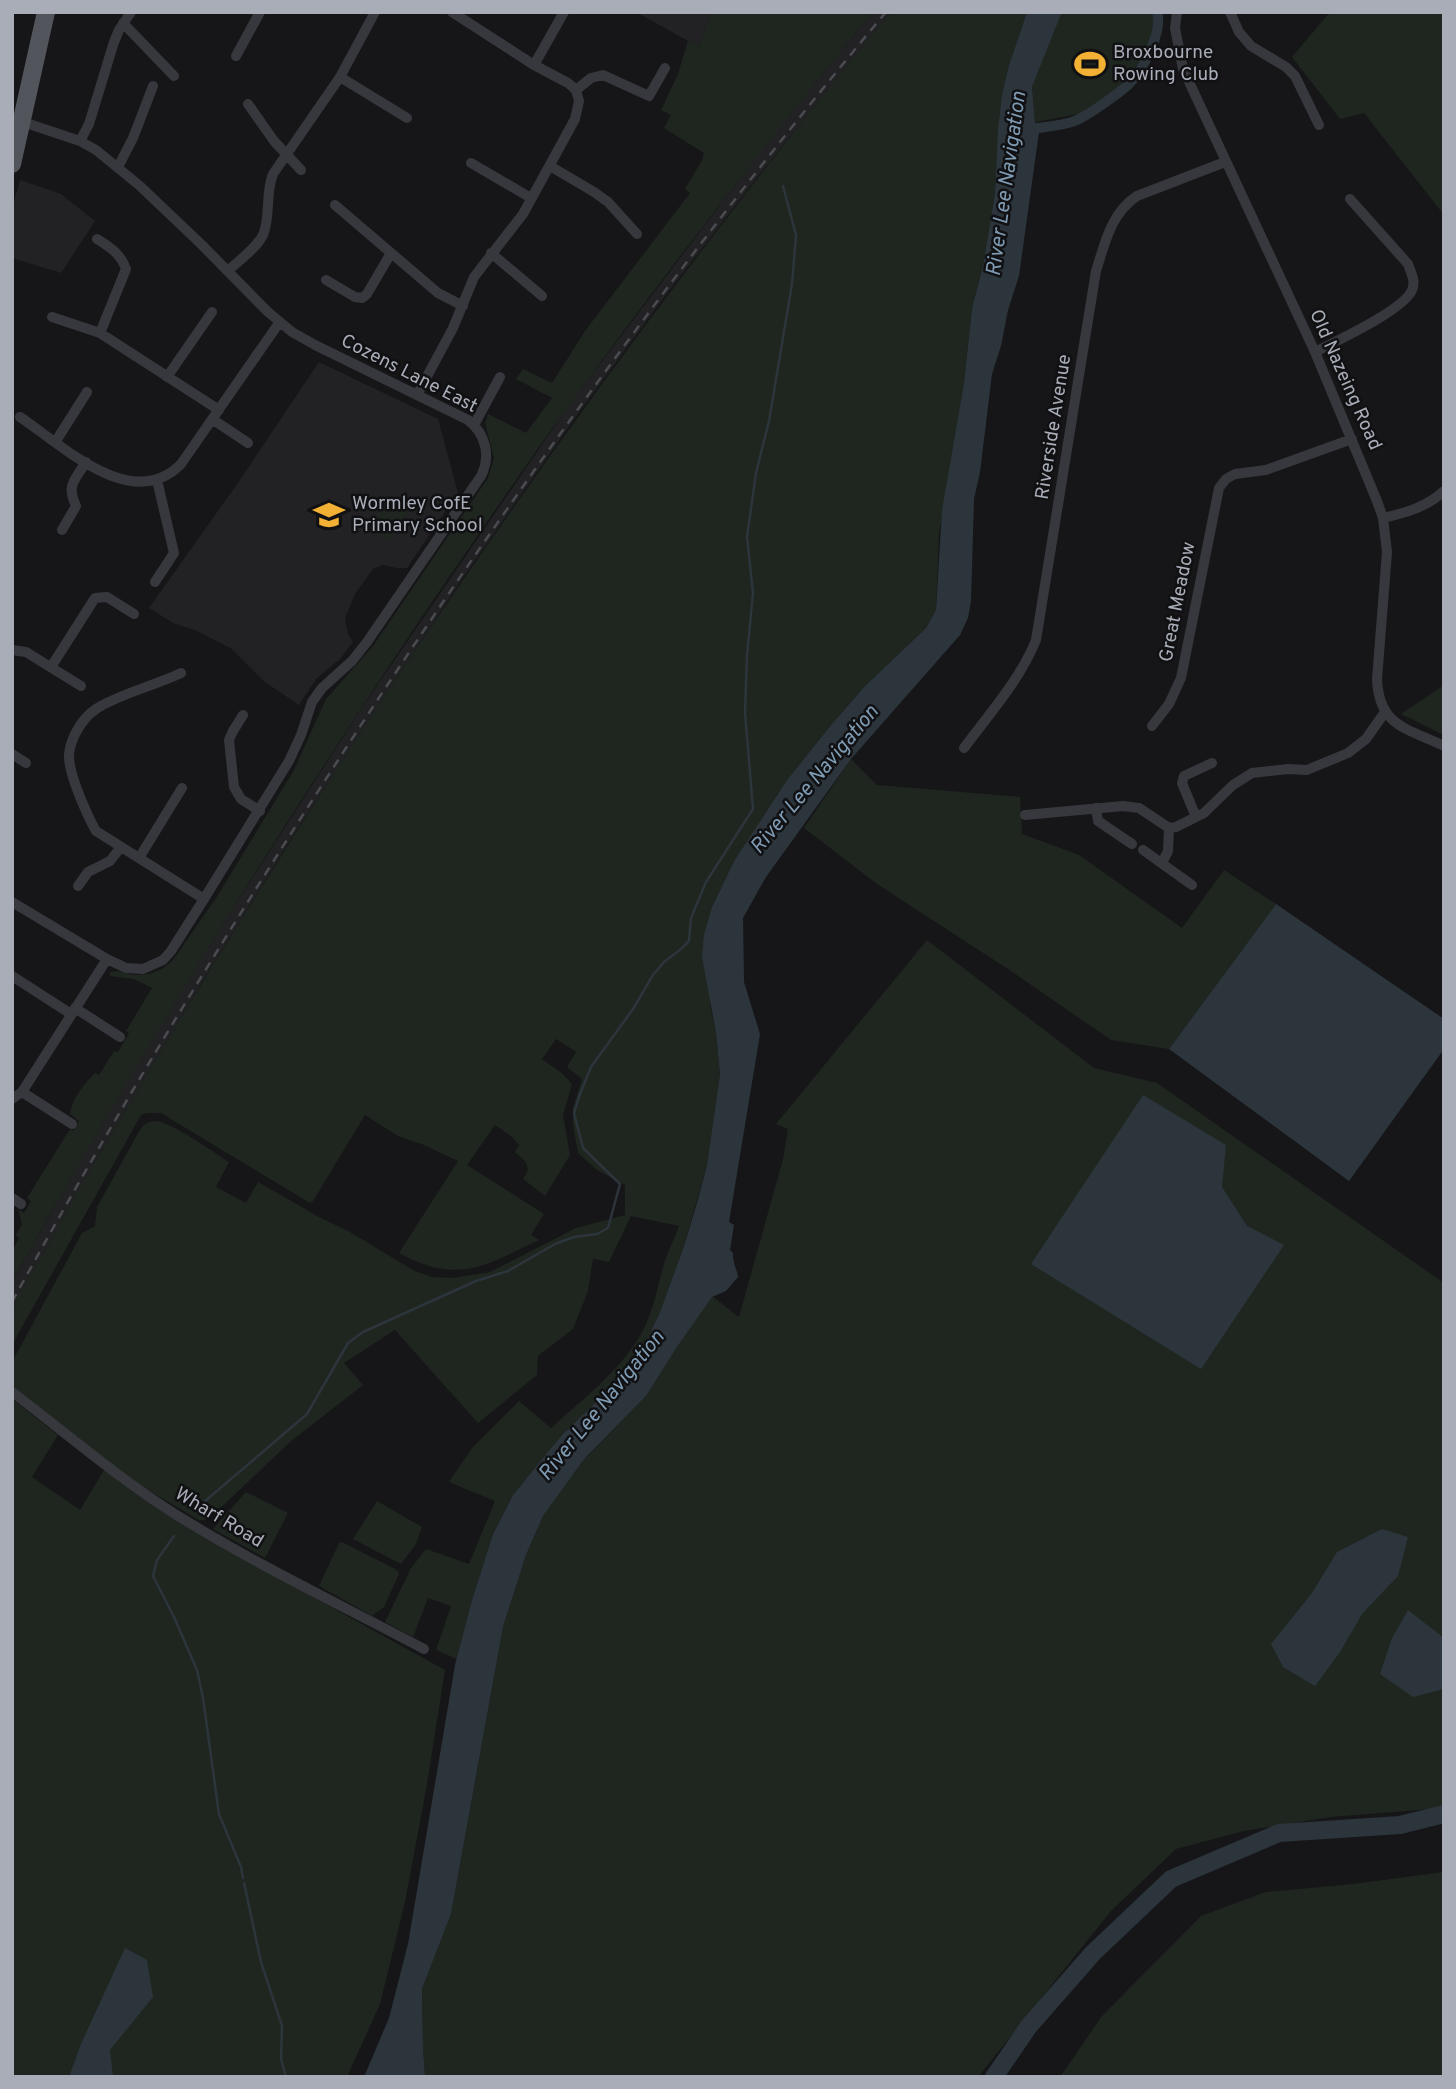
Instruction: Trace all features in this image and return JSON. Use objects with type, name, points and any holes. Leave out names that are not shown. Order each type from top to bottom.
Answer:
[{"type":"main road","points":[[13,154],[23,122],[46,12]]},
{"type":"street","points":[[80,141],[89,124],[114,42],[131,12]]},
{"type":"street","points":[[236,56],[260,12]]},
{"type":"street","points":[[228,271],[262,237],[271,179],[286,153],[340,77],[375,12]]},
{"type":"street","points":[[417,395],[453,328],[474,276],[517,222],[575,119],[579,101],[576,90],[568,83],[534,65],[452,12]]},
{"type":"street","points":[[534,65],[565,12]]},
{"type":"street","name":"Old Nazeing Road","points":[[1177,12],[1175,28],[1183,69],[1315,352],[1383,518],[1387,552],[1377,679],[1378,695],[1385,712]]},
{"type":"street","points":[[1230,12],[1239,32],[1251,46],[1286,67],[1295,76],[1319,125]]},
{"type":"street","points":[[123,23],[174,76]]},
{"type":"street","points":[[576,90],[591,78],[603,75],[649,96],[665,68]]},
{"type":"street","points":[[340,77],[407,118]]},
{"type":"street","points":[[118,167],[133,138],[153,86]]},
{"type":"street","points":[[248,104],[274,141],[301,170]]},
{"type":"street","name":"Cozens Lane East","points":[[12,902],[126,968],[150,967],[163,960],[260,811],[289,761],[312,702],[367,642],[481,476],[486,464],[482,436],[474,425],[315,345],[279,323],[202,245],[118,167],[80,141],[23,122]]},
{"type":"street","name":"Riverside Avenue","points":[[964,748],[1019,673],[1037,640],[1096,271],[1108,232],[1126,203],[1225,162]]},
{"type":"street","points":[[471,163],[531,198]]},
{"type":"street","points":[[550,166],[608,202],[637,234]]},
{"type":"street","points":[[1315,352],[1373,322],[1407,299],[1413,289],[1413,277],[1408,264],[1350,199]]},
{"type":"street","points":[[335,205],[438,293],[463,306]]},
{"type":"street","points":[[97,239],[117,252],[126,269],[100,334]]},
{"type":"street","points":[[326,280],[355,297],[362,298],[391,253]]},
{"type":"street","points":[[491,253],[542,296]]},
{"type":"street","points":[[167,377],[212,312]]},
{"type":"street","points":[[52,317],[100,334],[167,377],[248,443]]},
{"type":"street","points":[[20,417],[100,472],[128,482],[157,480],[170,474],[181,464],[279,323]]},
{"type":"street","points":[[474,425],[500,377]]},
{"type":"street","points":[[56,441],[87,392]]},
{"type":"street","name":"Great Meadow","points":[[1152,726],[1169,704],[1181,678],[1219,488],[1226,479],[1235,474],[1266,470],[1352,439]]},
{"type":"street","points":[[62,530],[76,506],[71,496],[71,487],[86,462]]},
{"type":"street","points":[[155,582],[174,553],[157,480]]},
{"type":"street","points":[[1383,518],[1426,505],[1444,491]]},
{"type":"street","points":[[51,667],[94,598],[107,597],[134,614]]},
{"type":"street","points":[[12,650],[26,652],[81,686]]},
{"type":"street","points":[[181,673],[97,708],[87,716],[73,741],[69,753],[70,766],[96,831],[204,899]]},
{"type":"street","points":[[1025,814],[1123,806],[1139,808],[1169,828],[1176,827],[1204,813],[1233,785],[1252,773],[1307,770],[1348,753],[1366,739],[1385,712],[1391,720],[1444,746]]},
{"type":"street","points":[[243,716],[229,740],[234,786],[241,799],[260,811]]},
{"type":"street","points":[[12,754],[26,762]]},
{"type":"street","points":[[1196,817],[1182,783],[1184,776],[1212,763]]},
{"type":"street","points":[[139,858],[182,788]]},
{"type":"street","points":[[1096,808],[1098,821],[1132,844]]},
{"type":"street","points":[[1162,863],[1168,851],[1169,828]]},
{"type":"street","points":[[78,886],[88,872],[110,861],[121,846]]},
{"type":"street","points":[[1143,850],[1192,885]]},
{"type":"street","points":[[12,1099],[22,1091],[107,959]]},
{"type":"street","points":[[12,976],[120,1037]]},
{"type":"street","points":[[22,1091],[72,1124]]},
{"type":"street","name":"Wharf Road","points":[[12,1392],[110,1468],[175,1514],[244,1554],[424,1649]]},
{"type":"shaded area","points":[[636,12],[711,12],[699,47]]},
{"type":"shaded area","points":[[711,12],[873,12],[644,303],[539,447],[447,580],[332,752],[222,926],[115,1103],[12,1282],[12,1251],[22,1224],[18,1209],[24,1213],[31,1201],[27,1198],[70,1129],[73,1131],[79,1121],[70,1114],[79,1092],[95,1073],[99,1075],[114,1051],[118,1052],[129,1033],[126,1031],[152,988],[134,979],[110,976],[110,972],[149,974],[162,969],[173,960],[218,895],[294,770],[326,699],[373,646],[488,478],[494,458],[485,423],[488,414],[526,433],[552,398],[516,379],[523,369],[552,383],[585,331],[690,193],[685,189],[704,153],[664,128],[671,115],[661,110],[678,74],[688,41],[699,47]]},
{"type":"shaded area","points":[[873,12],[891,12],[665,296],[577,415],[460,582],[289,842],[201,984],[12,1309],[12,1282],[108,1112],[212,941],[359,712],[569,405],[766,144]]},
{"type":"shaded area","points":[[891,12],[1027,12],[1009,65],[995,193],[983,266],[972,308],[964,383],[939,534],[936,610],[926,628],[865,686],[787,780],[734,861],[712,907],[710,1005],[720,1074],[707,1165],[684,1246],[646,1342],[594,1404],[562,1435],[513,1495],[493,1534],[457,1659],[436,1650],[451,1606],[428,1598],[413,1637],[385,1622],[411,1568],[426,1549],[469,1564],[495,1501],[449,1482],[472,1448],[519,1401],[551,1428],[611,1373],[632,1348],[645,1326],[679,1226],[631,1216],[609,1262],[593,1259],[588,1291],[573,1329],[538,1356],[537,1375],[478,1423],[395,1330],[344,1363],[363,1385],[290,1442],[205,1520],[199,1520],[136,1483],[12,1387],[12,1362],[82,1233],[95,1226],[97,1207],[141,1128],[155,1121],[171,1126],[229,1162],[216,1187],[246,1203],[258,1182],[415,1271],[432,1277],[453,1278],[490,1272],[576,1228],[625,1215],[625,1185],[597,1170],[578,1153],[573,1108],[582,1079],[567,1067],[576,1052],[556,1039],[542,1059],[572,1084],[563,1115],[570,1155],[545,1196],[523,1179],[528,1170],[526,1162],[515,1152],[519,1145],[495,1125],[467,1165],[544,1214],[531,1235],[539,1240],[502,1258],[455,1270],[420,1263],[399,1253],[458,1161],[398,1136],[365,1115],[310,1203],[161,1113],[147,1113],[141,1115],[12,1345],[14,1306],[102,1150],[224,947],[401,671],[494,535],[687,270]]},
{"type":"shaded area","name":"Broxbourne Rowing Club","points":[[1062,12],[1153,12],[1157,21],[1153,37],[1132,74],[1117,89],[1079,114],[1035,122],[1032,87]]},
{"type":"shaded area","points":[[1330,12],[1444,12],[1444,215],[1364,113],[1340,119],[1292,57]]},
{"type":"shaded area","points":[[20,180],[61,194],[95,221],[61,273],[12,258],[12,209]]},
{"type":"shaded area","name":"Wormley CofE Primary School","points":[[319,362],[438,419],[458,493],[407,568],[383,565],[373,569],[355,594],[345,618],[348,634],[353,642],[341,658],[316,679],[299,705],[265,682],[232,649],[195,630],[173,623],[149,608]]},
{"type":"shaded area","points":[[389,497],[409,509],[390,541],[369,528]]},
{"type":"shaded area","points":[[1444,685],[1444,735],[1401,714]]},
{"type":"shaded area","points":[[851,759],[877,785],[1020,797],[1022,834],[1079,855],[1182,928],[1224,870],[1276,904],[1169,1049],[1111,1040],[877,884],[804,828]]},
{"type":"shaded area","points":[[927,940],[1094,1068],[1157,1083],[1444,1283],[1444,1805],[1431,1809],[1331,1817],[1244,1831],[1176,1849],[1111,1911],[978,2077],[425,2077],[422,1989],[451,1914],[503,1627],[526,1555],[543,1516],[585,1458],[646,1396],[712,1296],[739,1317],[783,1159],[788,1129],[776,1124]]},
{"type":"shaded area","points":[[12,1399],[58,1435],[32,1477],[80,1510],[104,1470],[201,1535],[445,1670],[405,1902],[380,2004],[347,2077],[12,2077]]},
{"type":"shaded area","points":[[246,1492],[288,1513],[265,1558],[213,1529]]},
{"type":"shaded area","points":[[377,1501],[422,1527],[416,1544],[401,1564],[353,1539]]},
{"type":"shaded area","points":[[342,1542],[397,1570],[399,1574],[384,1607],[372,1616],[319,1586],[339,1543]]},
{"type":"shaded area","points":[[1444,1872],[1444,2077],[1060,2077],[1102,2016],[1201,1916],[1266,1892]]},
{"type":"water","name":"River Lee Navigation","points":[[1027,12],[1062,12],[1032,87],[1035,122],[1039,132],[1019,276],[992,374],[974,499],[971,601],[968,618],[960,635],[851,759],[766,877],[743,918],[744,982],[760,1034],[729,1222],[734,1225],[730,1250],[738,1277],[726,1291],[712,1297],[646,1396],[585,1458],[543,1516],[526,1555],[503,1627],[451,1914],[422,1989],[425,2077],[364,2077],[389,2018],[408,1944],[455,1665],[493,1534],[513,1495],[562,1435],[594,1404],[646,1342],[660,1312],[697,1203],[707,1165],[720,1074],[716,1033],[702,957],[704,935],[712,907],[734,861],[787,780],[865,686],[926,628],[936,610],[942,510],[964,383],[972,308],[983,266],[995,193],[1002,95]]},
{"type":"water","points":[[1276,904],[1444,1019],[1444,1049],[1349,1181],[1169,1049]]},
{"type":"water","points":[[1143,1095],[1226,1145],[1222,1187],[1247,1226],[1284,1245],[1201,1369],[1031,1264]]},
{"type":"water","points":[[1382,1529],[1408,1537],[1398,1576],[1362,1614],[1340,1652],[1315,1686],[1283,1667],[1271,1644],[1312,1593],[1337,1552]]},
{"type":"water","points":[[1408,1610],[1444,1638],[1444,1689],[1413,1697],[1380,1674],[1392,1638]]},
{"type":"water","points":[[125,1948],[147,1960],[153,1997],[110,2050],[113,2077],[69,2077],[81,2044]]},
{"type":"waterway","name":"River Lee Navigation","points":[[1025,129],[1074,121],[1128,85],[1140,70],[1154,40],[1157,12]]},
{"type":"waterway","points":[[197,1508],[307,1414],[348,1343],[363,1332],[476,1281],[508,1271],[555,1244],[574,1237],[597,1234],[608,1228],[620,1184],[583,1148],[574,1113],[580,1094],[591,1067],[633,1009],[653,975],[689,941],[691,918],[706,882],[753,809],[745,713],[753,593],[747,537],[756,473],[769,421],[792,284],[796,235],[783,186]]},
{"type":"waterway","points":[[174,1536],[157,1560],[153,1576],[197,1670],[219,1814],[243,1878]]},
{"type":"waterway","points":[[994,2077],[1029,2026],[1093,1953],[1171,1879],[1279,1833],[1400,1825],[1444,1814]]},
{"type":"waterway","points":[[244,1883],[261,1962],[282,2026],[281,2059],[286,2077]]},
{"type":"railway","points":[[12,1302],[186,1001],[297,824],[435,614],[578,409],[653,308],[806,109],[886,12]]},
{"type":"place","name":"Broxbourne Rowing Club","points":[[1090,64]]},
{"type":"place","name":"Wormley CofE Primary School","points":[[329,515]]}]
